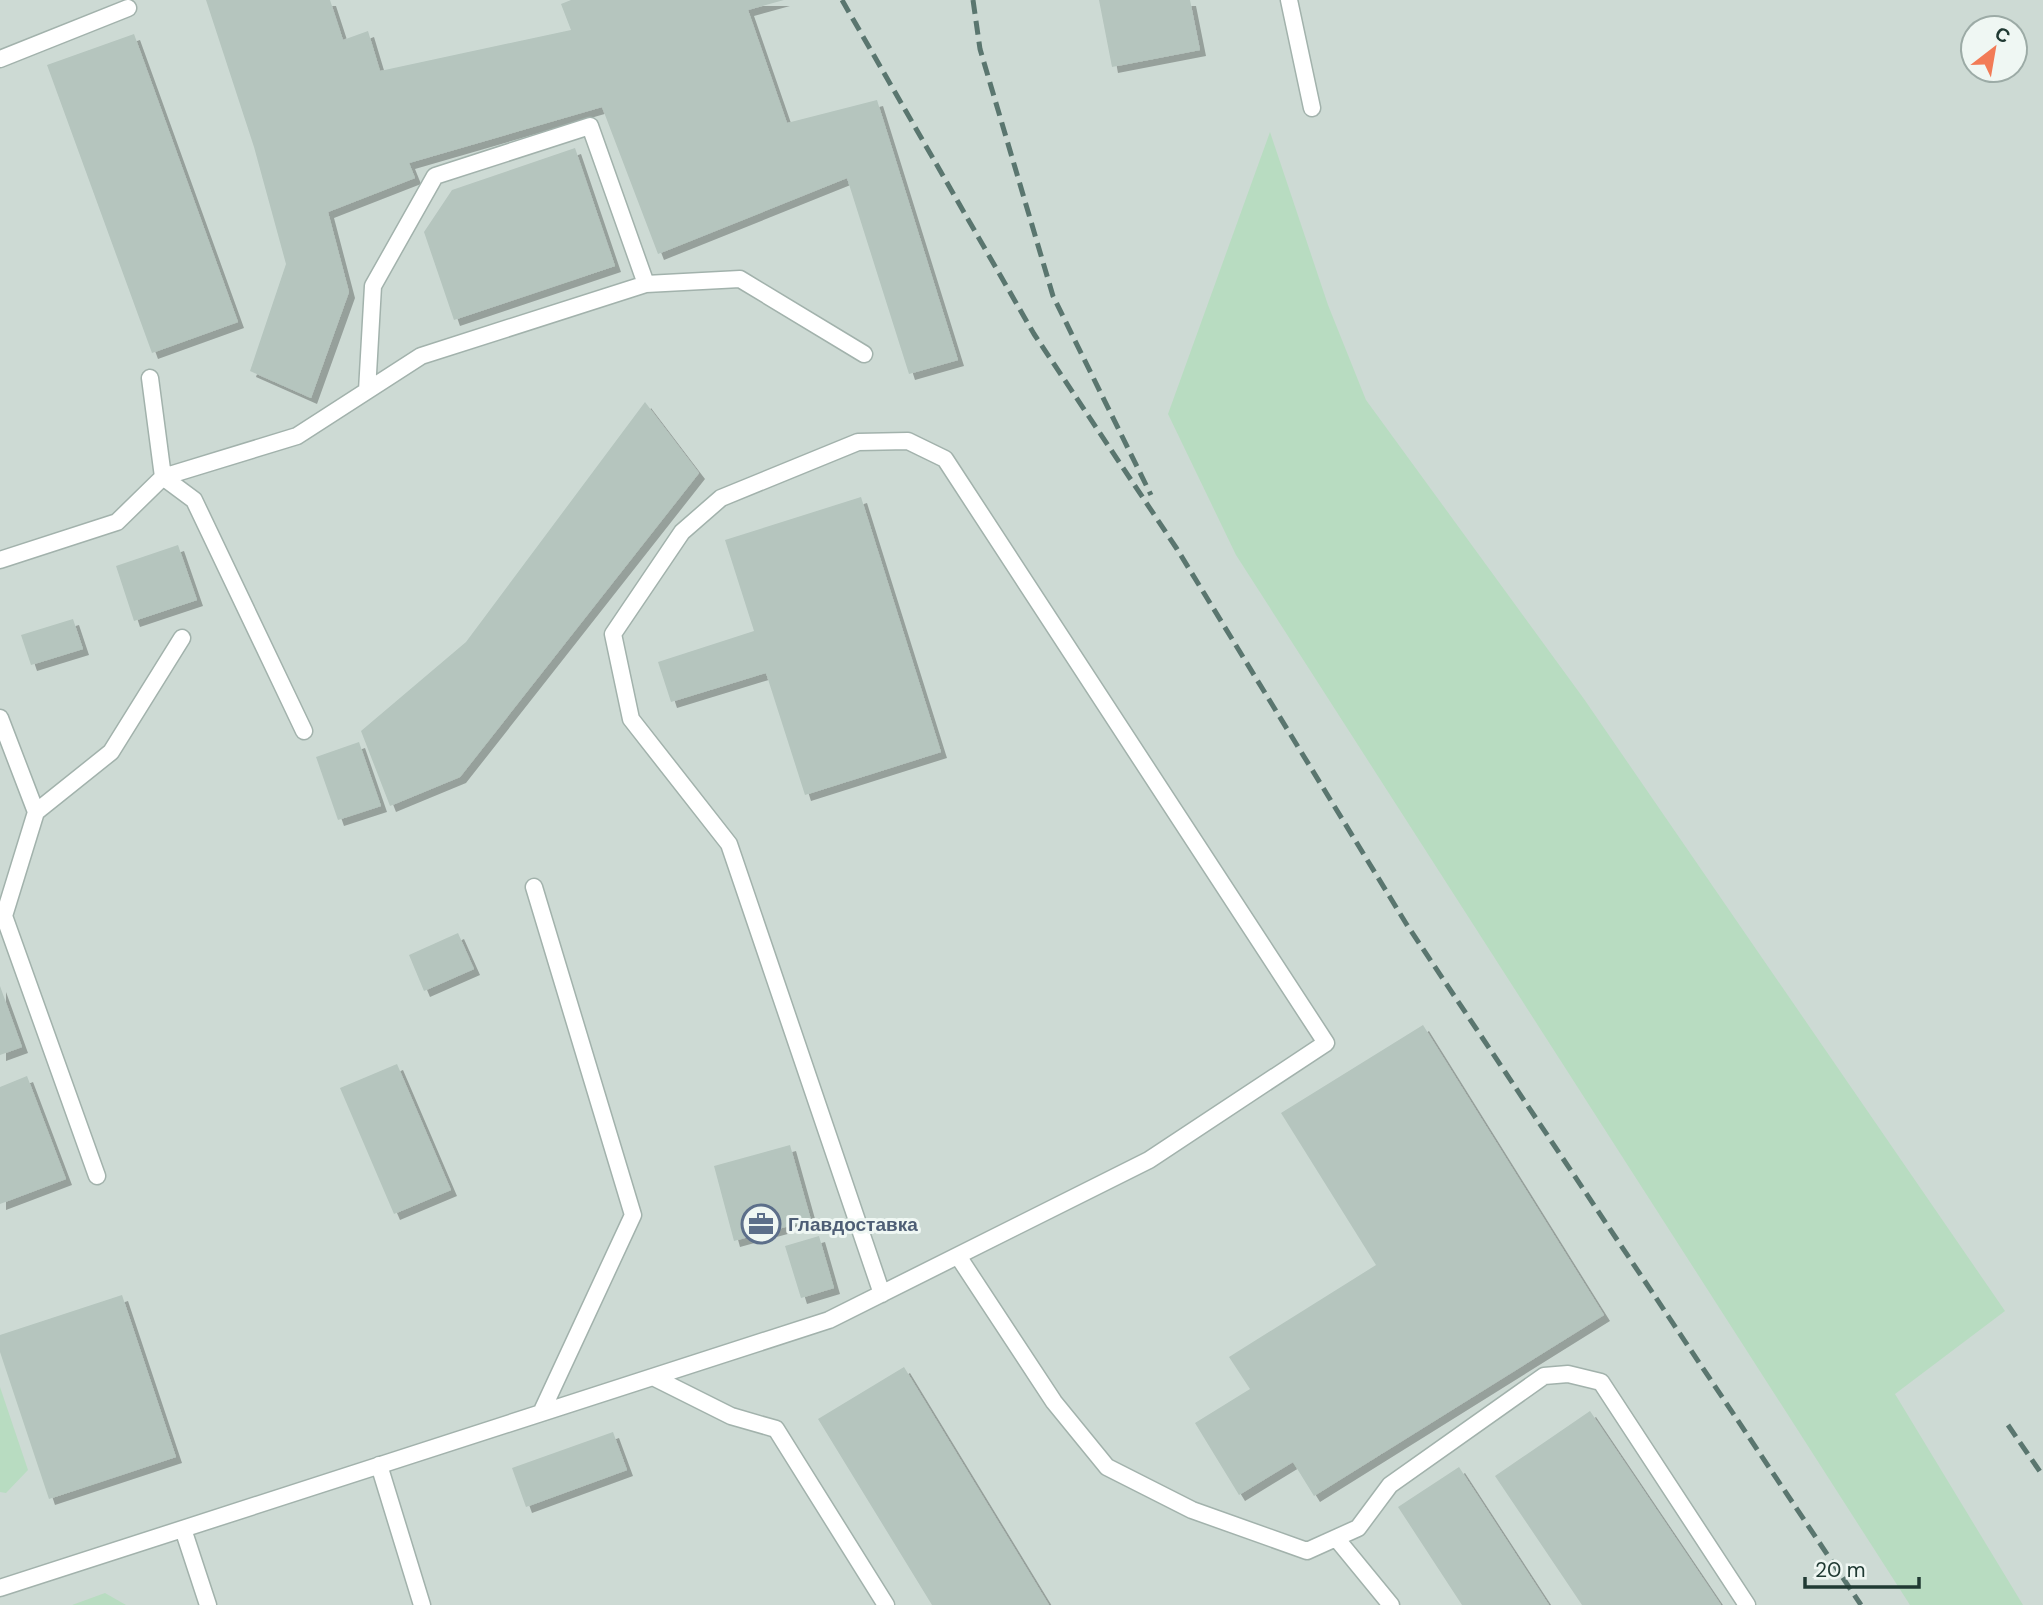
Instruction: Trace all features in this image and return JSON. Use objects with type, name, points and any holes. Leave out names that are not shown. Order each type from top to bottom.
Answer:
[{"type":"lane","points":[[1289,0],[1312,108]]},
{"type":"lane","points":[[0,59],[128,8]]},
{"type":"lane","points":[[367,391],[373,286],[435,176],[590,126],[646,284]]},
{"type":"lane","points":[[0,559],[117,522],[163,477],[297,436],[421,356],[646,284],[740,278],[864,354]]},
{"type":"lane","points":[[150,378],[163,477],[194,500],[304,731]]},
{"type":"lane","points":[[0,1588],[829,1320],[882,1294],[958,1255],[1149,1160],[1326,1043],[945,459],[908,441],[859,442],[720,498],[682,533],[613,634],[631,719],[729,844],[882,1294]]},
{"type":"lane","points":[[97,1175],[4,916],[36,812],[111,752],[182,638]]},
{"type":"lane","points":[[0,718],[36,812]]},
{"type":"lane","points":[[534,887],[633,1215],[541,1413]]},
{"type":"lane","points":[[958,1255],[1054,1402],[1107,1467],[1192,1510],[1307,1551],[1358,1528],[1390,1485],[1544,1376],[1568,1374],[1601,1382],[1747,1605]]},
{"type":"lane","points":[[653,1377],[731,1416],[776,1429],[886,1605]]},
{"type":"lane","points":[[379,1465],[422,1605]]},
{"type":"lane","points":[[183,1529],[208,1605]]},
{"type":"lane","points":[[1336,1538],[1391,1605]]},
{"type":"shaded area","points":[[0,0],[2043,0],[2043,1605],[0,1605]]},
{"type":"green space","points":[[1270,132],[1328,305],[1366,400],[1584,699],[2005,1311],[1895,1394],[2023,1605],[1910,1605],[1236,555],[1168,414]]},
{"type":"green space","points":[[0,1387],[28,1470],[6,1493],[0,1492]]},
{"type":"green space","points":[[105,1593],[126,1605],[72,1605]]},
{"type":"building","points":[[206,0],[330,0],[343,40],[368,31],[380,71],[571,30],[561,4],[571,0],[784,0],[748,10],[787,123],[877,100],[958,360],[909,374],[847,178],[658,254],[602,107],[409,163],[415,178],[328,212],[349,292],[311,398],[250,371],[286,264],[254,147]]},
{"type":"building","points":[[1099,0],[1190,0],[1200,50],[1112,67]]},
{"type":"building","points":[[134,34],[238,322],[152,353],[47,65]]},
{"type":"building","points":[[575,148],[615,266],[454,320],[424,232],[452,190]]},
{"type":"building","points":[[645,402],[699,473],[460,777],[390,806],[361,731],[466,642]]},
{"type":"building","points":[[861,497],[941,752],[805,795],[766,673],[671,702],[658,662],[754,631],[725,540]]},
{"type":"building","points":[[178,545],[197,600],[134,621],[116,566]]},
{"type":"building","points":[[73,619],[83,649],[31,665],[21,635]]},
{"type":"building","points":[[359,742],[381,806],[338,820],[316,757]]},
{"type":"building","points":[[458,933],[474,969],[424,991],[409,955]]},
{"type":"building","points":[[0,986],[22,1047],[0,1055]]},
{"type":"building","points":[[1423,1025],[1604,1315],[1314,1496],[1293,1462],[1239,1495],[1195,1423],[1250,1389],[1229,1357],[1376,1265],[1281,1113]]},
{"type":"building","points":[[397,1064],[451,1190],[394,1214],[340,1088]]},
{"type":"building","points":[[27,1076],[66,1179],[0,1204],[0,1087]]},
{"type":"building","points":[[790,1145],[811,1220],[734,1241],[714,1166]]},
{"type":"building","points":[[819,1236],[834,1288],[801,1298],[785,1246]]},
{"type":"building","points":[[122,1295],[176,1457],[49,1499],[0,1352],[0,1335]]},
{"type":"building","points":[[904,1367],[1049,1605],[932,1605],[818,1419]]},
{"type":"building","points":[[1590,1411],[1721,1605],[1582,1605],[1495,1476]]},
{"type":"building","points":[[613,1432],[627,1470],[526,1507],[512,1468]]},
{"type":"building","points":[[1459,1467],[1549,1605],[1462,1605],[1398,1507]]},
{"type":"railway","points":[[842,0],[1034,334],[1177,549],[1407,925],[1861,1605]]},
{"type":"railway","points":[[973,0],[980,49],[1053,296],[1151,495]]},
{"type":"railway","points":[[2008,1425],[2043,1476]]},
{"type":"place","name":"Главдоставка","points":[[761,1224]]}]
